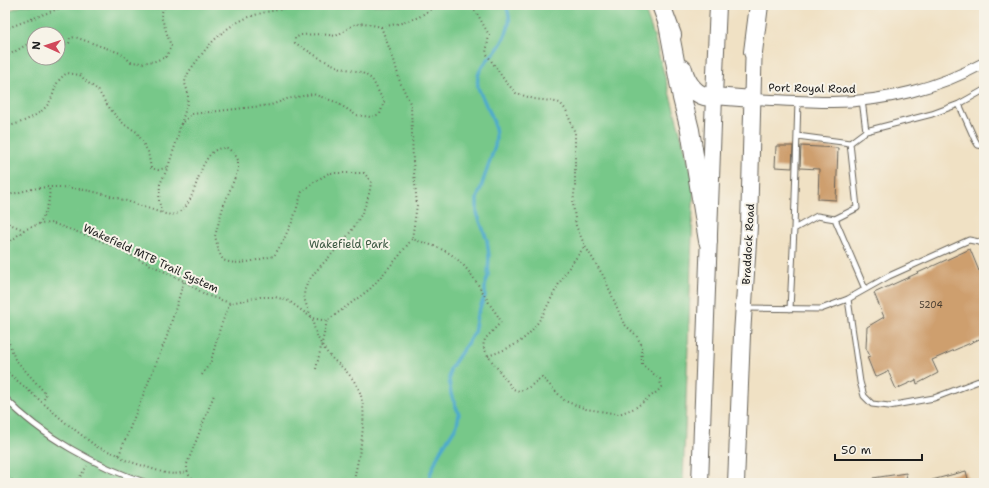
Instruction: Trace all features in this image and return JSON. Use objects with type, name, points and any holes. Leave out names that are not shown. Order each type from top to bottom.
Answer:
[{"type":"highway","points":[[661,5],[686,80],[693,89],[701,94],[710,97],[714,96]]},
{"type":"highway","points":[[753,52],[759,5]]},
{"type":"highway","points":[[668,24],[682,98],[690,130],[708,241]]},
{"type":"main road","points":[[700,483],[718,5]]},
{"type":"main road","name":"Braddock Road","points":[[736,483],[749,226],[755,5]]},
{"type":"main road","points":[[714,96],[753,99]]},
{"type":"street","name":"Port Royal Road","points":[[753,99],[832,102],[892,96],[921,89],[949,79],[984,63]]},
{"type":"lane","points":[[797,136],[850,143],[866,131],[932,114],[959,104],[984,90]]},
{"type":"lane","points":[[862,100],[866,131]]},
{"type":"lane","points":[[790,309],[798,101]]},
{"type":"lane","points":[[959,104],[975,140],[978,145],[984,146]]},
{"type":"lane","points":[[794,229],[817,216],[835,219],[857,208],[850,143]]},
{"type":"lane","points":[[835,219],[866,289]]},
{"type":"lane","points":[[744,308],[821,309],[848,299],[889,276],[969,240],[984,243]]},
{"type":"lane","points":[[848,299],[860,382],[864,396],[872,404],[889,406],[934,398],[984,379]]},
{"type":"lane","points":[[5,398],[37,426],[66,446],[109,468],[147,483]]},
{"type":"path","points":[[5,29],[68,5]]},
{"type":"path","points":[[66,44],[69,43],[70,38],[75,37],[120,53],[131,62],[142,63],[166,58],[172,46],[160,16],[163,9],[167,5]]},
{"type":"path","points":[[162,213],[159,201],[160,184],[168,167],[186,109],[188,94],[185,82],[191,69],[203,53],[225,29],[242,20],[262,13],[290,8],[295,5]]},
{"type":"path","points":[[180,126],[192,114],[271,105],[287,99],[313,94],[336,102],[356,115],[371,117],[380,114],[384,102],[372,79],[361,72],[341,68],[323,60],[295,43],[295,38],[301,35],[321,34],[336,36],[353,25],[364,23],[381,27],[402,23],[419,17],[437,5]]},
{"type":"path","points":[[412,239],[435,246],[451,255],[475,280],[490,305],[497,312],[501,322],[485,339],[483,346],[488,356],[513,388],[519,391],[528,388],[542,377],[565,401],[586,408],[619,414],[635,408],[658,391],[661,387],[660,379],[642,364],[641,344],[636,335],[624,324],[604,277],[585,246],[576,226],[573,204],[575,186],[575,133],[566,110],[560,103],[534,99],[516,93],[505,81],[486,53],[489,35],[478,15],[470,5]]},
{"type":"path","points":[[316,369],[327,321],[370,289],[412,239],[417,205],[413,162],[411,105],[400,82],[394,60],[381,27]]},
{"type":"path","points":[[5,57],[26,45]]},
{"type":"path","points":[[5,127],[30,118],[45,107],[50,102],[58,79],[67,73],[80,75],[86,82],[98,90],[105,102],[125,125],[136,132],[148,152],[151,168],[158,170],[168,167]]},
{"type":"path","points":[[5,198],[6,194],[49,187],[78,189],[114,196],[169,215],[179,212],[188,204],[196,186],[200,170],[208,156],[217,149],[227,148],[234,153],[238,160],[238,170],[223,208],[215,236],[223,260],[231,263],[245,262],[274,256],[282,244],[293,220],[302,192],[314,182],[329,173],[364,173],[371,181],[368,201],[358,220],[340,246],[314,274],[305,289],[305,301],[312,318],[316,335],[330,357],[344,369],[358,387],[362,401],[363,421],[360,450],[353,483]]},
{"type":"path","points":[[39,224],[45,214],[50,194],[49,187]]},
{"type":"path","points":[[5,222],[24,230]]},
{"type":"path","name":"Wakefield MTB Trail System","points":[[5,246],[24,230],[39,224],[52,223],[97,239],[184,281],[206,295],[230,303],[260,297],[275,297],[289,300],[312,318],[327,321]]},
{"type":"path","points":[[488,356],[520,342],[531,331],[541,319],[571,264],[585,246]]},
{"type":"path","points":[[119,455],[167,336],[184,281]]},
{"type":"path","points":[[202,375],[211,361],[220,328],[230,303]]},
{"type":"path","points":[[5,332],[15,359],[46,394],[43,402]]},
{"type":"path","points":[[5,370],[66,423],[97,447],[119,455],[125,460],[166,473],[174,474],[187,472]]},
{"type":"path","points":[[203,483],[192,479],[187,472],[187,464],[214,395]]},
{"type":"path","points":[[5,475],[16,483]]},
{"type":"green space","name":"Wakefield Park","points":[[24,5],[643,5],[652,30],[694,182],[683,483],[5,483],[5,12]]},
{"type":"building","points":[[776,146],[793,146],[792,168],[775,167]]},
{"type":"building","points":[[801,146],[838,148],[836,200],[818,199],[819,169],[800,168]]},
{"type":"building","points":[[970,249],[979,271],[984,268],[984,337],[932,360],[938,373],[917,384],[916,380],[896,389],[888,371],[875,377],[867,357],[870,356],[866,348],[867,327],[884,317],[874,293]]},
{"type":"building","points":[[966,471],[969,483],[932,483],[932,480]]},
{"type":"building","points":[[906,473],[907,483],[874,483],[873,478]]},
{"type":"waterway","points":[[428,483],[439,453],[457,425],[459,414],[451,394],[449,380],[450,369],[474,333],[477,315],[485,296],[489,256],[487,240],[477,213],[477,199],[495,146],[496,135],[493,120],[479,91],[478,76],[484,63],[500,46],[507,31],[509,14],[506,5]]}]
